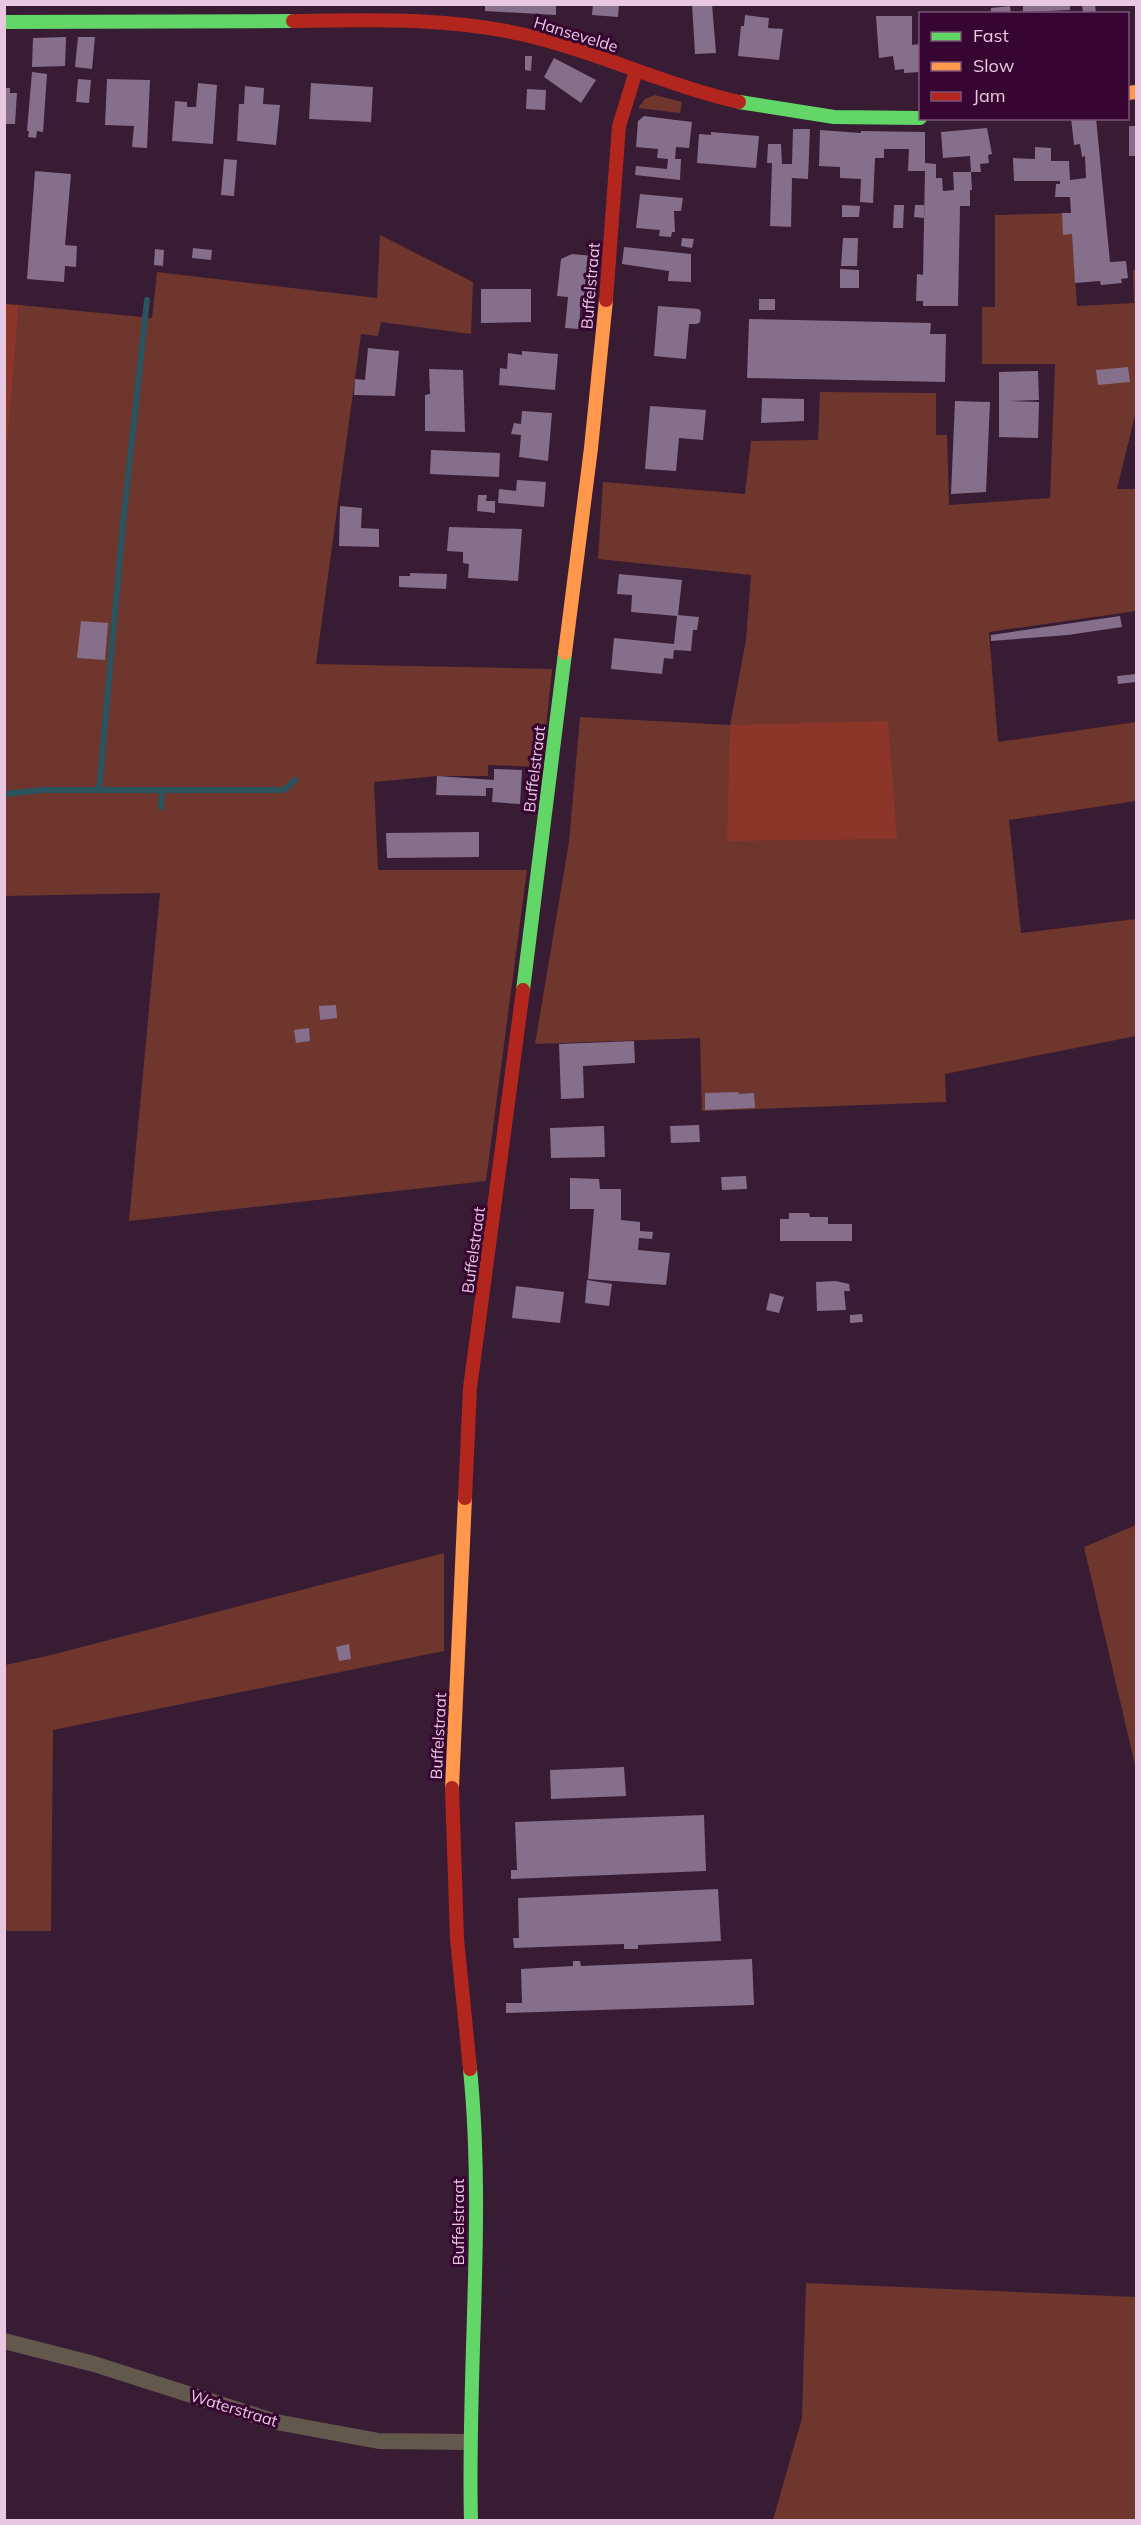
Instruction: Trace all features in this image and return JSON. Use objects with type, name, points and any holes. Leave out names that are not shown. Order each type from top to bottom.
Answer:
[{"type":"street","name":"Hansevelde","points":[[4,22],[428,21],[486,28],[535,38],[694,91],[770,108],[888,120],[919,118]]},
{"type":"street","name":"Buffelstraat","points":[[471,2520],[469,2442],[476,2237],[473,2096],[456,1940],[451,1803],[470,1388],[498,1187],[590,460],[611,245],[619,126],[636,71]]},
{"type":"street","name":"Waterstraat","points":[[4,2341],[94,2364],[276,2422],[379,2441],[469,2442]]},
{"type":"shaded area","points":[[655,95],[682,102],[680,113],[638,108],[645,99]]},
{"type":"shaded area","points":[[1071,213],[1077,306],[1134,303],[1133,270],[1136,270],[1136,411],[1117,489],[1136,489],[1136,611],[989,632],[998,742],[1136,722],[1136,801],[1009,820],[1021,933],[1136,919],[1136,1036],[945,1074],[946,1102],[702,1111],[700,1038],[535,1044],[569,842],[580,717],[730,725],[746,640],[751,575],[598,559],[603,482],[745,494],[751,441],[818,440],[820,392],[936,393],[936,435],[947,435],[949,505],[1050,498],[1055,364],[982,364],[982,307],[995,307],[995,215]]},
{"type":"shaded area","points":[[380,235],[473,282],[471,334],[381,322],[378,336],[361,334],[316,664],[552,669],[542,767],[488,765],[488,776],[437,776],[374,782],[378,870],[527,870],[486,1181],[129,1221],[160,893],[5,896],[4,467],[19,305],[152,318],[157,272],[377,298]]},
{"type":"shaded area","points":[[4,304],[19,305],[5,467]]},
{"type":"shaded area","points":[[888,721],[897,839],[727,841],[730,725]]},
{"type":"shaded area","points":[[1136,1525],[1136,1769],[1084,1547]]},
{"type":"shaded area","points":[[444,1553],[444,1651],[53,1730],[51,1931],[5,1931],[5,1665]]},
{"type":"shaded area","points":[[806,2283],[1136,2297],[1136,2520],[773,2520],[802,2418]]},
{"type":"building","points":[[485,4],[556,4],[556,15],[485,11]]},
{"type":"building","points":[[593,4],[619,4],[618,17],[592,15]]},
{"type":"building","points":[[692,4],[712,4],[716,53],[695,54]]},
{"type":"building","points":[[1023,4],[1070,4],[1070,10],[1023,12]]},
{"type":"building","points":[[1082,4],[1095,4],[1096,12],[1083,12]]},
{"type":"building","points":[[1010,6],[1011,12],[991,12],[991,8]]},
{"type":"building","points":[[745,15],[769,18],[768,28],[783,29],[779,60],[738,56],[741,26],[744,26]]},
{"type":"building","points":[[876,16],[912,16],[912,45],[919,44],[919,72],[904,73],[904,69],[895,70],[893,56],[879,58]]},
{"type":"building","points":[[66,37],[65,66],[32,67],[33,38]]},
{"type":"building","points":[[78,37],[95,37],[92,69],[75,67]]},
{"type":"building","points":[[525,56],[532,56],[531,71],[525,70]]},
{"type":"building","points":[[554,58],[596,80],[581,103],[544,77]]},
{"type":"building","points":[[32,72],[47,74],[43,132],[37,131],[36,138],[28,137],[29,131],[27,131]]},
{"type":"building","points":[[78,79],[91,80],[89,103],[76,102]]},
{"type":"building","points":[[107,79],[150,80],[147,148],[132,147],[134,126],[105,125]]},
{"type":"building","points":[[198,83],[217,85],[213,144],[172,141],[175,101],[187,102],[187,107],[196,107]]},
{"type":"building","points":[[311,83],[373,87],[371,122],[309,119]]},
{"type":"building","points":[[245,86],[264,88],[263,104],[280,105],[276,145],[237,141],[239,104],[244,104]]},
{"type":"building","points":[[4,88],[10,88],[10,93],[17,93],[15,124],[4,124]]},
{"type":"building","points":[[527,89],[546,90],[545,110],[526,109]]},
{"type":"building","points":[[644,116],[692,122],[689,148],[676,147],[675,159],[681,159],[680,180],[635,175],[636,166],[667,169],[668,159],[657,158],[658,149],[636,147],[638,121]]},
{"type":"building","points":[[1071,120],[1096,120],[1110,262],[1126,261],[1128,278],[1121,279],[1122,283],[1101,285],[1100,281],[1075,283],[1072,234],[1063,235],[1062,213],[1071,213],[1070,197],[1055,197],[1056,184],[1060,184],[1060,181],[1014,181],[1013,158],[1035,159],[1035,147],[1051,148],[1051,161],[1069,161],[1070,180],[1086,178],[1085,156],[1082,157],[1080,144],[1074,145]]},
{"type":"building","points":[[1129,126],[1136,126],[1136,156],[1129,156]]},
{"type":"building","points":[[987,128],[992,154],[988,155],[989,163],[980,164],[981,172],[971,172],[970,156],[943,158],[941,132]]},
{"type":"building","points":[[793,129],[810,129],[808,179],[792,178],[791,227],[770,226],[772,163],[767,163],[768,144],[781,144],[782,164],[792,164]]},
{"type":"building","points":[[820,130],[861,133],[861,131],[925,132],[925,163],[936,164],[936,178],[942,178],[943,191],[954,190],[953,172],[971,172],[970,206],[960,206],[958,306],[923,306],[923,301],[916,301],[917,274],[923,275],[925,171],[908,171],[909,149],[884,149],[884,158],[875,158],[873,203],[860,202],[861,179],[840,178],[840,167],[819,166]]},
{"type":"building","points":[[711,132],[759,136],[756,168],[697,163],[699,134],[711,135]]},
{"type":"building","points":[[224,159],[237,160],[234,196],[221,195]]},
{"type":"building","points":[[35,171],[71,174],[65,245],[77,246],[76,267],[65,266],[64,282],[27,279]]},
{"type":"building","points":[[640,194],[683,198],[681,211],[674,211],[675,232],[672,232],[671,237],[659,236],[660,230],[636,228]]},
{"type":"building","points":[[842,205],[860,206],[859,217],[842,217]]},
{"type":"building","points":[[894,205],[904,205],[903,228],[893,228]]},
{"type":"building","points":[[915,205],[924,205],[924,218],[914,217]]},
{"type":"building","points":[[682,238],[694,239],[692,248],[681,246]]},
{"type":"building","points":[[843,238],[858,238],[857,266],[841,266]]},
{"type":"building","points":[[624,247],[691,254],[691,282],[668,281],[669,271],[622,264]]},
{"type":"building","points":[[193,248],[212,250],[211,260],[192,258]]},
{"type":"building","points":[[155,249],[164,250],[163,266],[154,265]]},
{"type":"building","points":[[572,254],[593,256],[589,299],[581,298],[579,329],[565,328],[568,297],[557,296],[561,259]]},
{"type":"building","points":[[840,269],[859,270],[859,288],[840,288]]},
{"type":"building","points":[[481,289],[531,289],[531,322],[481,323]]},
{"type":"building","points":[[759,299],[775,299],[775,310],[759,310]]},
{"type":"building","points":[[658,306],[699,309],[701,312],[700,322],[689,324],[686,359],[654,356]]},
{"type":"building","points":[[749,319],[931,323],[930,334],[946,334],[945,382],[747,378]]},
{"type":"building","points":[[368,348],[399,351],[395,396],[354,395],[355,379],[365,380]]},
{"type":"building","points":[[522,351],[558,354],[555,390],[499,385],[500,368],[507,369],[508,353],[522,355]]},
{"type":"building","points":[[1128,367],[1130,382],[1098,385],[1096,370]]},
{"type":"building","points":[[429,369],[463,370],[465,432],[425,431],[425,395],[430,394]]},
{"type":"building","points":[[1038,371],[1039,400],[1008,401],[1039,402],[1038,438],[999,437],[999,372]]},
{"type":"building","points":[[762,398],[804,399],[804,421],[761,423]]},
{"type":"building","points":[[955,401],[990,402],[986,492],[951,494]]},
{"type":"building","points":[[650,406],[706,410],[703,440],[679,438],[676,471],[645,469]]},
{"type":"building","points":[[522,411],[552,413],[548,461],[519,457],[521,435],[511,434],[514,423],[521,424]]},
{"type":"building","points":[[431,450],[500,453],[499,477],[430,474]]},
{"type":"building","points":[[517,480],[546,482],[544,507],[498,503],[499,489],[516,491]]},
{"type":"building","points":[[478,495],[487,495],[486,501],[495,501],[495,513],[477,511]]},
{"type":"building","points":[[340,506],[362,508],[361,528],[379,529],[379,547],[339,546]]},
{"type":"building","points":[[449,527],[522,529],[518,581],[468,578],[469,564],[463,563],[463,552],[447,551]]},
{"type":"building","points":[[410,573],[447,574],[446,589],[399,587],[399,576],[410,576]]},
{"type":"building","points":[[619,574],[682,580],[678,615],[699,617],[697,630],[693,630],[691,651],[674,650],[673,659],[664,658],[662,674],[611,669],[614,638],[674,644],[677,616],[631,612],[632,595],[617,594]]},
{"type":"building","points":[[1120,616],[1122,627],[1068,635],[991,641],[991,635]]},
{"type":"building","points":[[81,621],[108,623],[105,660],[77,658]]},
{"type":"building","points":[[1136,674],[1136,682],[1118,684],[1117,676]]},
{"type":"building","points":[[494,769],[522,770],[520,804],[492,802],[493,788],[486,788],[486,796],[436,795],[437,776],[494,780]]},
{"type":"building","points":[[479,832],[479,857],[387,858],[386,833]]},
{"type":"building","points":[[336,1005],[337,1018],[320,1020],[319,1006]]},
{"type":"building","points":[[309,1028],[310,1041],[296,1043],[294,1030]]},
{"type":"building","points":[[634,1041],[635,1063],[583,1066],[584,1098],[561,1099],[559,1044]]},
{"type":"building","points":[[739,1092],[738,1094],[754,1093],[755,1108],[705,1110],[705,1093]]},
{"type":"building","points":[[699,1125],[700,1142],[671,1143],[670,1126]]},
{"type":"building","points":[[604,1126],[605,1157],[551,1158],[550,1128]]},
{"type":"building","points":[[746,1176],[747,1189],[722,1190],[721,1177]]},
{"type":"building","points":[[570,1178],[599,1179],[600,1189],[621,1189],[621,1220],[640,1222],[640,1231],[653,1232],[652,1239],[639,1238],[638,1250],[670,1253],[666,1285],[588,1279],[594,1209],[570,1209]]},
{"type":"building","points":[[789,1213],[809,1213],[810,1217],[828,1217],[828,1224],[852,1224],[852,1241],[780,1241],[780,1219],[789,1219]]},
{"type":"building","points":[[587,1280],[612,1284],[609,1306],[585,1303]]},
{"type":"building","points":[[836,1281],[849,1284],[850,1291],[844,1291],[846,1310],[817,1311],[816,1282]]},
{"type":"building","points":[[516,1286],[564,1292],[560,1323],[512,1318]]},
{"type":"building","points":[[770,1293],[784,1297],[779,1313],[766,1310]]},
{"type":"building","points":[[862,1314],[863,1322],[850,1323],[850,1315]]},
{"type":"building","points":[[349,1644],[351,1659],[339,1661],[336,1647]]},
{"type":"building","points":[[624,1767],[626,1796],[551,1799],[550,1770]]},
{"type":"building","points":[[704,1815],[706,1871],[511,1879],[511,1870],[517,1870],[515,1822]]},
{"type":"building","points":[[718,1889],[721,1941],[638,1945],[638,1949],[624,1949],[624,1944],[514,1948],[513,1938],[519,1938],[518,1898]]},
{"type":"building","points":[[752,1959],[754,2005],[506,2013],[506,2003],[522,2003],[521,1969],[573,1966],[573,1961],[580,1961],[581,1966]]},
{"type":"waterway","points":[[99,790],[123,523],[147,300]]},
{"type":"waterway","points":[[4,794],[43,790],[284,790],[295,780]]},
{"type":"waterway","points":[[161,807],[162,790]]},
{"type":"traffic: fast","points":[[4,22],[293,21]]},
{"type":"traffic: fast","points":[[739,102],[834,117],[919,118]]},
{"type":"traffic: fast","points":[[523,990],[565,653]]},
{"type":"traffic: fast","points":[[470,2069],[476,2182],[470,2464],[471,2520]]},
{"type":"traffic: slow","points":[[1129,93],[1136,92]]},
{"type":"traffic: slow","points":[[565,653],[591,448],[606,300]]},
{"type":"traffic: slow","points":[[452,1788],[465,1498]]},
{"type":"traffic: jam","points":[[293,21],[436,22],[521,34],[576,49],[684,87],[739,102]]},
{"type":"traffic: jam","points":[[606,300],[619,126],[636,71]]},
{"type":"traffic: jam","points":[[465,1498],[470,1388],[523,990]]},
{"type":"traffic: jam","points":[[452,1788],[457,1939],[470,2069]]}]
